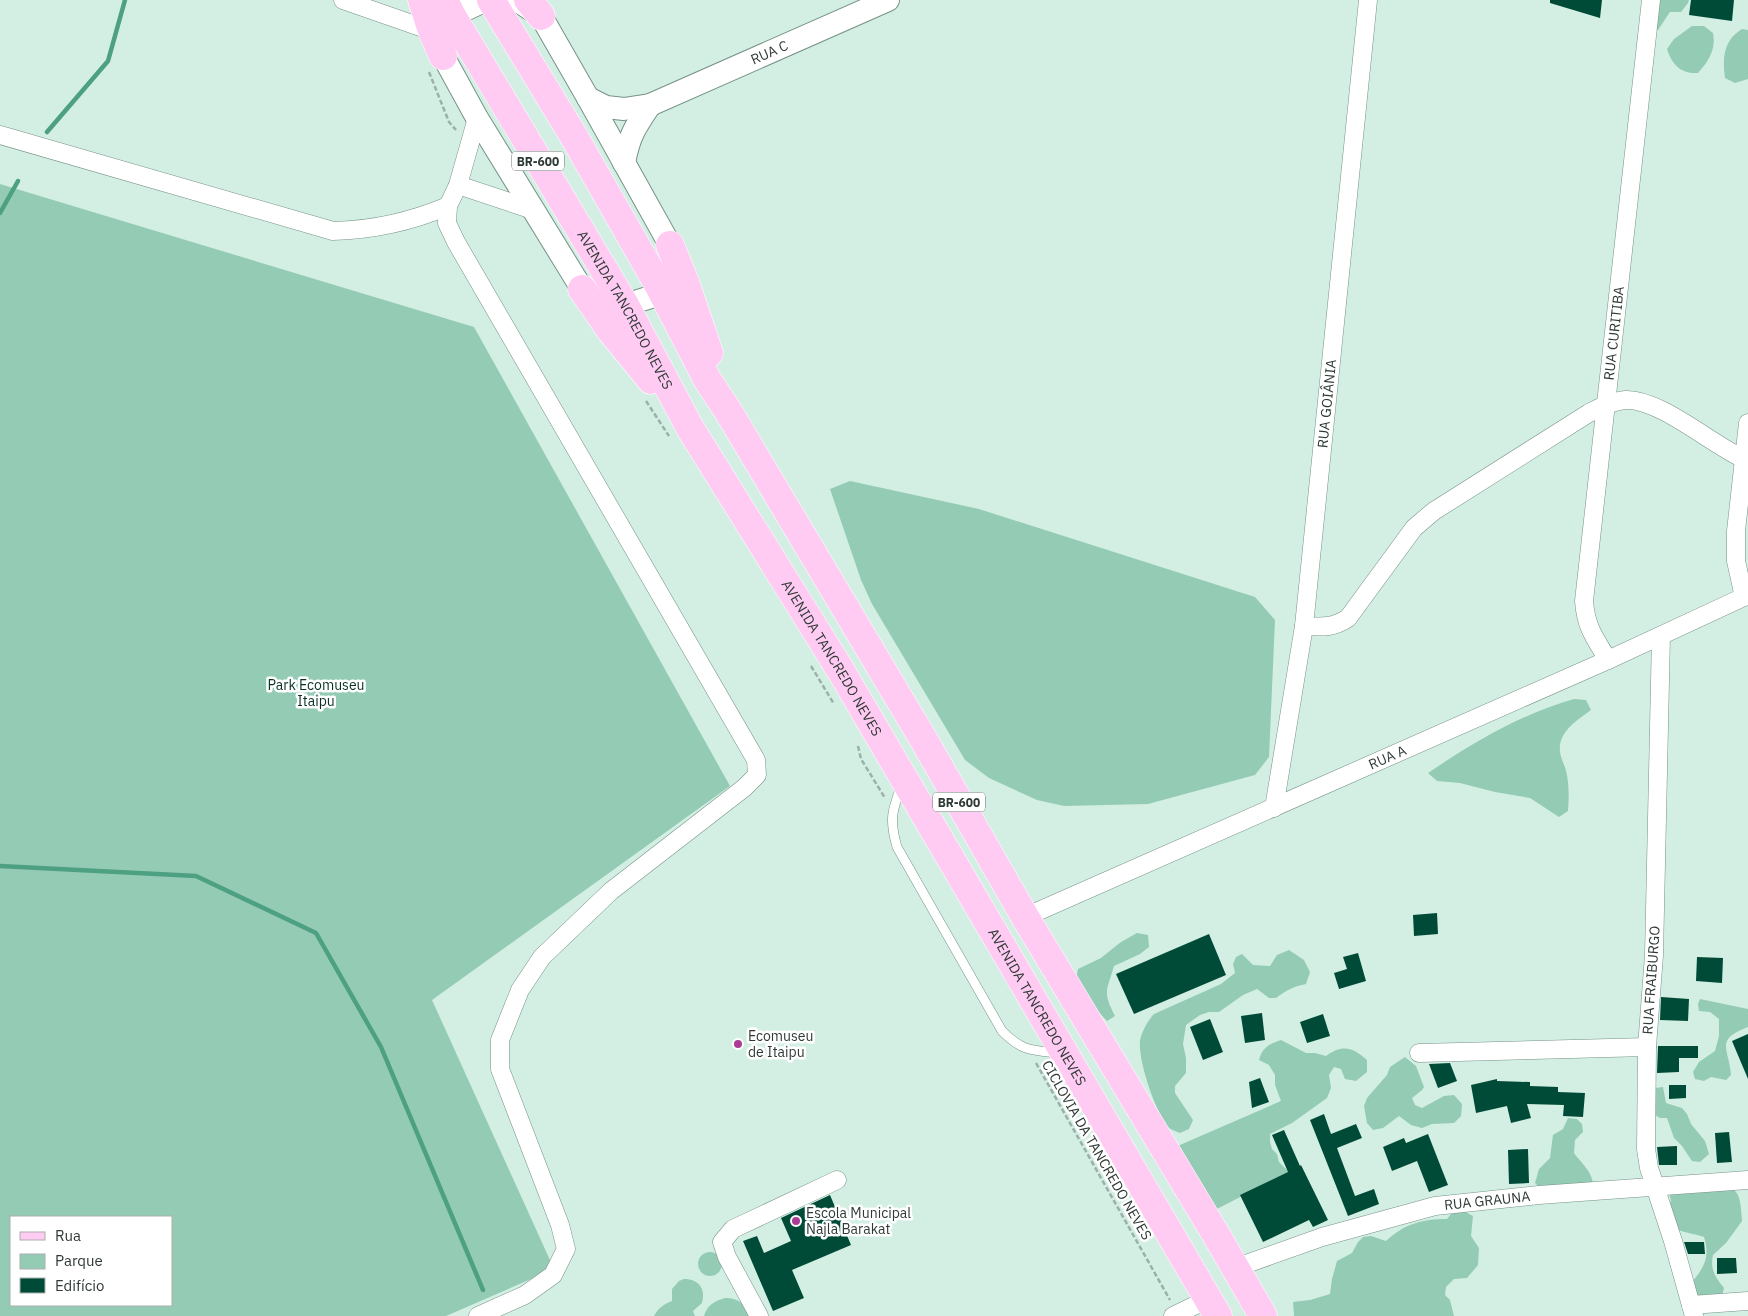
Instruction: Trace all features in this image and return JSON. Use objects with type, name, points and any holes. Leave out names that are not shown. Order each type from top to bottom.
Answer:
[{"type":"main road","points":[[422,0],[443,16],[436,64]]},
{"type":"main road","name":"BR-600","points":[[491,0],[573,135],[660,286],[706,379],[728,411],[925,742],[1025,917],[1263,1316]]},
{"type":"main road","name":"AVENIDA TANCREDO NEVES","points":[[443,16],[625,305],[682,436],[841,671],[1213,1308]]},
{"type":"main road","points":[[670,245],[686,282],[728,411]]},
{"type":"main road","points":[[582,289],[682,436]]},
{"type":"street","points":[[342,0],[443,16],[486,0]]},
{"type":"street","points":[[436,64],[477,118],[582,289],[606,302],[625,305],[651,296],[660,286],[672,260],[670,245],[588,98],[535,8],[513,0]]},
{"type":"street","name":"RUA C","points":[[588,98],[606,107],[624,109],[650,105],[888,0]]},
{"type":"street","name":"RUA GOIÂNIA","points":[[1274,808],[1304,626],[1368,0]]},
{"type":"street","name":"RUA CURITIBA","points":[[1608,660],[1585,618],[1584,601],[1651,0]]},
{"type":"street","points":[[624,163],[633,131],[650,105]]},
{"type":"street","points":[[477,118],[458,185],[448,206],[447,223],[456,242],[756,760],[757,775],[744,788],[611,890],[542,957],[520,990],[500,1040],[500,1069],[560,1225],[566,1249],[553,1275],[525,1295],[478,1316]]},
{"type":"street","points":[[0,135],[333,230],[376,228],[396,224],[422,217],[448,206]]},
{"type":"street","points":[[458,185],[533,210]]},
{"type":"street","points":[[1304,626],[1322,627],[1337,625],[1348,618],[1414,528],[1434,511],[1589,413],[1606,405],[1625,400],[1640,401],[1657,408],[1746,460]]},
{"type":"street","points":[[1746,596],[1736,561],[1736,532],[1746,460],[1748,423]]},
{"type":"street","name":"RUA A","points":[[1025,917],[1608,660],[1746,596]]},
{"type":"street","name":"RUA FRAIBURGO","points":[[1661,636],[1654,955],[1647,1047],[1646,1149],[1649,1168],[1693,1310]]},
{"type":"street","points":[[1419,1053],[1647,1047]]},
{"type":"street","points":[[759,1316],[727,1257],[722,1242],[733,1229],[836,1180]]},
{"type":"street","name":"RUA GRAUNA","points":[[1235,1268],[1322,1237],[1435,1206],[1539,1195],[1748,1180]]},
{"type":"street","points":[[1693,1310],[1748,1301]]},
{"type":"street","points":[[1176,1315],[1213,1308]]},
{"type":"lane","points":[[904,780],[892,811],[892,830],[897,847],[1002,1031],[1015,1044],[1032,1050],[1064,1054]]},
{"type":"path","points":[[436,64],[449,122],[468,148]]},
{"type":"path","points":[[642,394],[682,436]]},
{"type":"path","points":[[808,661],[838,711]]},
{"type":"path","points":[[858,745],[861,758],[886,799],[894,805]]},
{"type":"path","name":"CICLOVIA DA TANCREDO NEVES","points":[[1032,1050],[1032,1056],[1176,1315]]},
{"type":"green space","points":[[1655,0],[1689,0],[1681,12],[1670,12],[1658,30],[1651,28]]},
{"type":"green space","points":[[1692,26],[1704,26],[1713,33],[1714,39],[1711,54],[1698,73],[1687,72],[1678,67],[1667,49],[1674,39]]},
{"type":"green space","points":[[1742,29],[1748,30],[1748,79],[1735,83],[1725,78],[1724,56],[1731,38]]},
{"type":"green space","name":"Park Ecomuseu Itaipu","points":[[0,184],[474,327],[730,786],[432,1000],[554,1269],[446,1316],[0,1316]]},
{"type":"green space","points":[[850,481],[979,509],[1255,597],[1275,620],[1269,757],[1255,775],[1148,804],[1064,806],[1037,800],[989,778],[965,760],[872,604],[861,580],[830,489]]},
{"type":"green space","points":[[1574,699],[1586,700],[1591,710],[1569,728],[1560,745],[1561,758],[1567,775],[1569,802],[1568,811],[1559,817],[1530,798],[1460,783],[1437,781],[1428,773],[1498,730],[1534,713]]},
{"type":"green space","points":[[1137,933],[1148,935],[1149,947],[1140,954],[1114,966],[1107,996],[1115,1016],[1107,1021],[1094,1007],[1076,979],[1078,969],[1101,958],[1121,942]]},
{"type":"green space","points":[[1289,950],[1304,960],[1310,972],[1306,984],[1290,989],[1276,998],[1269,998],[1257,989],[1243,995],[1219,1012],[1209,1012],[1200,1015],[1186,1025],[1183,1044],[1186,1058],[1186,1073],[1175,1086],[1175,1093],[1193,1120],[1189,1129],[1180,1133],[1167,1126],[1157,1109],[1144,1072],[1140,1050],[1143,1031],[1149,1020],[1154,1014],[1221,984],[1235,973],[1233,964],[1236,957],[1242,954],[1253,965],[1270,966],[1277,955]]},
{"type":"green space","points":[[1700,999],[1748,1009],[1748,1027],[1731,1036],[1727,1041],[1726,1046],[1731,1075],[1726,1080],[1711,1077],[1704,1081],[1695,1079],[1693,1072],[1699,1062],[1715,1051],[1719,1036],[1719,1019],[1710,1012],[1699,1011],[1698,1004]]},
{"type":"green space","points":[[1281,1040],[1306,1053],[1326,1056],[1337,1050],[1352,1050],[1367,1060],[1367,1072],[1356,1081],[1345,1079],[1341,1069],[1334,1067],[1329,1075],[1331,1088],[1327,1098],[1292,1123],[1270,1134],[1272,1149],[1277,1154],[1279,1162],[1289,1172],[1209,1213],[1173,1148],[1281,1101],[1275,1085],[1275,1075],[1269,1065],[1259,1060],[1262,1052],[1267,1047]]},
{"type":"green space","points":[[1405,1057],[1416,1066],[1424,1087],[1412,1098],[1415,1105],[1422,1108],[1444,1096],[1454,1095],[1462,1104],[1461,1116],[1454,1123],[1432,1124],[1422,1128],[1411,1125],[1399,1116],[1383,1128],[1373,1130],[1367,1123],[1364,1106],[1367,1098],[1387,1075],[1390,1067]]},
{"type":"green space","points":[[1663,1087],[1666,1103],[1682,1108],[1691,1124],[1705,1141],[1709,1154],[1700,1162],[1692,1161],[1674,1138],[1667,1118],[1660,1118],[1655,1115],[1655,1088]]},
{"type":"green space","points":[[1568,1118],[1577,1119],[1582,1124],[1583,1132],[1575,1140],[1574,1153],[1588,1170],[1593,1183],[1540,1188],[1535,1183],[1539,1169],[1550,1158],[1553,1135],[1563,1129]]},
{"type":"green space","points":[[1703,1186],[1723,1187],[1734,1190],[1740,1201],[1742,1221],[1726,1243],[1713,1255],[1712,1265],[1714,1273],[1724,1288],[1722,1296],[1698,1299],[1693,1281],[1705,1260],[1706,1244],[1704,1237],[1672,1227],[1668,1209],[1671,1201],[1669,1193],[1677,1188],[1687,1193]]},
{"type":"green space","points":[[1462,1210],[1473,1216],[1471,1236],[1479,1248],[1478,1265],[1467,1278],[1454,1279],[1446,1287],[1445,1295],[1450,1300],[1454,1316],[1294,1316],[1293,1302],[1310,1300],[1330,1294],[1337,1261],[1352,1253],[1363,1237],[1371,1236],[1386,1241],[1400,1230],[1421,1221],[1447,1219],[1451,1214]]},
{"type":"green space","points":[[710,1252],[718,1256],[722,1264],[718,1272],[710,1276],[702,1272],[698,1264],[702,1256]]},
{"type":"green space","points":[[684,1279],[694,1281],[702,1289],[702,1303],[693,1311],[695,1316],[654,1316],[666,1303],[672,1301],[672,1289],[679,1281]]},
{"type":"green space","points":[[725,1298],[738,1301],[753,1316],[704,1316],[712,1304]]},
{"type":"building","points":[[1550,0],[1602,0],[1600,18],[1550,3]]},
{"type":"building","points":[[1691,0],[1734,0],[1732,21],[1689,15]]},
{"type":"building","points":[[1437,913],[1438,934],[1414,936],[1413,915]]},
{"type":"building","points":[[1209,934],[1226,975],[1134,1014],[1116,974]]},
{"type":"building","points":[[1358,953],[1366,981],[1339,989],[1334,973],[1347,969],[1343,957]]},
{"type":"building","points":[[1697,957],[1723,958],[1722,983],[1696,981]]},
{"type":"building","points":[[1661,997],[1689,999],[1688,1021],[1660,1020]]},
{"type":"building","points":[[1262,1013],[1265,1040],[1245,1043],[1241,1016]]},
{"type":"building","points":[[1323,1014],[1330,1036],[1307,1043],[1300,1022]]},
{"type":"building","points":[[1210,1019],[1223,1052],[1203,1060],[1190,1027]]},
{"type":"building","points":[[1748,1034],[1748,1079],[1732,1041]]},
{"type":"building","points":[[1658,1046],[1698,1046],[1698,1058],[1679,1058],[1679,1072],[1657,1073]]},
{"type":"building","points":[[1450,1063],[1457,1081],[1438,1088],[1429,1064]]},
{"type":"building","points":[[1260,1078],[1269,1102],[1252,1108],[1249,1082]]},
{"type":"building","points":[[1497,1079],[1497,1081],[1530,1082],[1530,1086],[1558,1087],[1558,1092],[1585,1093],[1583,1117],[1563,1116],[1564,1105],[1527,1104],[1531,1118],[1511,1123],[1507,1106],[1476,1113],[1471,1085]]},
{"type":"building","points":[[1669,1085],[1686,1085],[1686,1098],[1669,1099]]},
{"type":"building","points":[[1324,1114],[1331,1134],[1356,1124],[1362,1138],[1337,1148],[1355,1196],[1374,1189],[1379,1204],[1348,1216],[1310,1120]]},
{"type":"building","points":[[1284,1130],[1328,1220],[1313,1227],[1309,1220],[1263,1242],[1240,1195],[1288,1172],[1272,1135]]},
{"type":"building","points":[[1729,1132],[1732,1162],[1717,1163],[1715,1133]]},
{"type":"building","points":[[1428,1134],[1448,1185],[1429,1192],[1417,1161],[1392,1171],[1383,1147],[1404,1138],[1406,1143]]},
{"type":"building","points":[[1677,1146],[1677,1165],[1659,1165],[1657,1147]]},
{"type":"building","points":[[1528,1149],[1529,1183],[1509,1184],[1508,1150]]},
{"type":"building","points":[[830,1195],[851,1245],[792,1270],[804,1298],[773,1311],[743,1241],[757,1236],[764,1253],[791,1241],[781,1218]]},
{"type":"building","points":[[1684,1242],[1704,1242],[1705,1254],[1688,1254]]},
{"type":"building","points":[[1717,1258],[1736,1258],[1737,1273],[1717,1274]]},
{"type":"waterway","points":[[47,132],[108,61],[125,0]]},
{"type":"waterway","points":[[0,213],[18,181]]},
{"type":"waterway","points":[[0,866],[196,876],[316,933],[381,1047],[483,1290]]},
{"type":"place","name":"Ecomuseu de Itaipu","points":[[738,1044]]},
{"type":"place","name":"Escola Municipal Najla Barakat","points":[[796,1221]]}]
